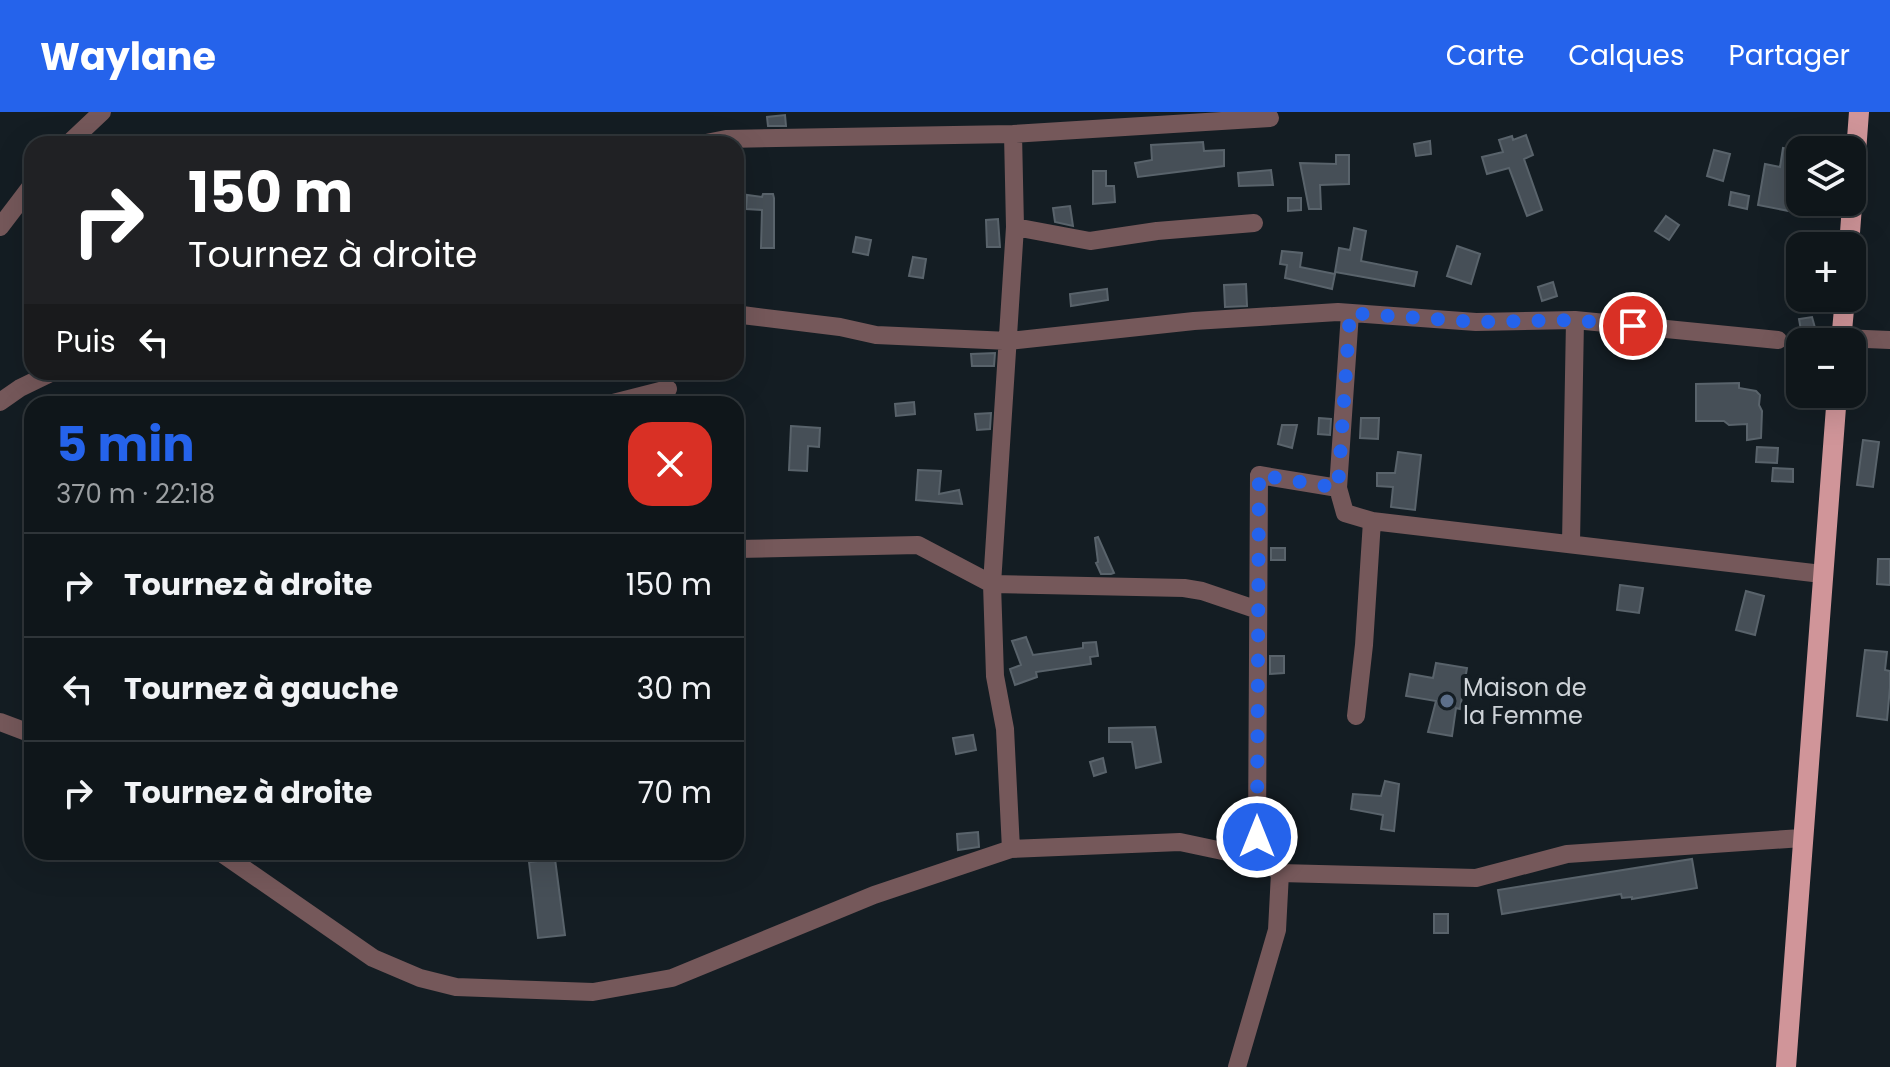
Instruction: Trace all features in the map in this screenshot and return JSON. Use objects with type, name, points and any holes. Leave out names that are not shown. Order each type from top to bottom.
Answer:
[{"type":"main road","points":[[1850,232],[1859,112]]},
{"type":"main road","points":[[1786,1067],[1836,408]]},
{"type":"street","points":[[76,136],[102,112]]},
{"type":"street","points":[[744,139],[1013,134],[1270,118]]},
{"type":"street","points":[[1011,849],[1005,729],[995,676],[992,584],[1015,227],[1013,134]]},
{"type":"street","points":[[0,227],[24,196]]},
{"type":"street","points":[[1015,227],[1090,241],[1157,231],[1254,223]]},
{"type":"street","points":[[1350,313],[1338,488],[1345,513],[1372,521],[1822,574]]},
{"type":"street","points":[[744,315],[840,327],[876,335],[1009,341],[1194,321],[1350,313],[1476,322],[1575,320],[1778,340]]},
{"type":"street","points":[[1571,543],[1575,320]]},
{"type":"street","points":[[1866,340],[1890,340]]},
{"type":"street","points":[[0,402],[36,380]]},
{"type":"street","points":[[640,396],[668,389]]},
{"type":"street","points":[[1265,860],[1257,837],[1259,475],[1338,488]]},
{"type":"street","points":[[1356,716],[1372,521]]},
{"type":"street","points":[[744,549],[918,545],[992,584],[1184,588],[1258,610]]},
{"type":"street","points":[[0,722],[24,731]]},
{"type":"street","points":[[232,860],[373,958],[420,978],[456,987],[593,992],[672,978],[874,895],[1011,849],[1180,842],[1265,860],[1280,873],[1476,878],[1567,854],[1802,838]]},
{"type":"street","points":[[1237,1067],[1277,930],[1280,873]]},
{"type":"building","points":[[785,115],[786,126],[768,126],[767,117]]},
{"type":"building","points":[[1526,135],[1533,155],[1524,159],[1542,210],[1527,216],[1509,168],[1487,174],[1482,157],[1503,152],[1499,140],[1512,136],[1513,140]]},
{"type":"building","points":[[1430,141],[1431,154],[1416,156],[1414,144]]},
{"type":"building","points":[[1203,142],[1204,151],[1224,150],[1224,166],[1138,177],[1135,163],[1152,160],[1151,145]]},
{"type":"building","points":[[1783,148],[1786,149],[1786,210],[1758,205],[1765,164],[1780,167]]},
{"type":"building","points":[[1714,150],[1730,154],[1723,181],[1707,176]]},
{"type":"building","points":[[1336,155],[1349,155],[1349,184],[1320,185],[1321,209],[1309,209],[1300,163],[1336,164]]},
{"type":"building","points":[[1271,170],[1273,185],[1239,186],[1238,173]]},
{"type":"building","points":[[1093,171],[1106,171],[1106,186],[1114,186],[1115,202],[1093,204]]},
{"type":"building","points":[[1731,192],[1749,196],[1747,209],[1729,205]]},
{"type":"building","points":[[763,194],[773,194],[774,198],[774,248],[761,248],[762,210],[746,209],[747,195],[762,197]]},
{"type":"building","points":[[1288,198],[1301,198],[1301,210],[1288,211]]},
{"type":"building","points":[[1070,206],[1073,226],[1055,222],[1053,208]]},
{"type":"building","points":[[1666,216],[1679,225],[1669,240],[1655,231]]},
{"type":"building","points":[[998,219],[1000,247],[987,247],[986,220]]},
{"type":"building","points":[[1354,228],[1366,231],[1361,261],[1417,272],[1414,286],[1335,272],[1339,248],[1350,250]]},
{"type":"building","points":[[856,237],[871,240],[868,255],[853,252]]},
{"type":"building","points":[[1457,246],[1480,254],[1471,284],[1447,276]]},
{"type":"building","points":[[1282,251],[1302,253],[1300,267],[1335,274],[1332,289],[1285,278],[1287,265],[1280,264]]},
{"type":"building","points":[[913,257],[926,259],[923,278],[909,276]]},
{"type":"building","points":[[1553,282],[1557,296],[1542,301],[1538,287]]},
{"type":"building","points":[[1246,284],[1247,306],[1225,307],[1224,285]]},
{"type":"building","points":[[1107,289],[1108,300],[1071,306],[1070,294]]},
{"type":"building","points":[[1812,317],[1815,328],[1801,328],[1799,319]]},
{"type":"building","points":[[995,353],[994,366],[972,366],[971,354]]},
{"type":"building","points":[[1739,383],[1739,388],[1756,391],[1760,395],[1761,438],[1747,440],[1747,424],[1696,421],[1696,384]]},
{"type":"building","points":[[914,402],[915,414],[896,416],[895,404]]},
{"type":"building","points":[[991,413],[990,429],[977,430],[975,414]]},
{"type":"building","points":[[1319,418],[1331,419],[1330,435],[1318,434]]},
{"type":"building","points":[[1361,418],[1379,418],[1378,439],[1360,438]]},
{"type":"building","points":[[1282,425],[1297,425],[1292,448],[1278,444]]},
{"type":"building","points":[[791,426],[820,428],[819,447],[808,446],[807,471],[789,470]]},
{"type":"building","points":[[1863,440],[1879,442],[1873,487],[1857,485]]},
{"type":"building","points":[[1757,447],[1778,448],[1777,463],[1756,462]]},
{"type":"building","points":[[1398,452],[1421,455],[1415,510],[1391,507],[1393,487],[1377,486],[1377,473],[1395,473]]},
{"type":"building","points":[[1773,468],[1793,469],[1793,482],[1772,481]]},
{"type":"building","points":[[918,470],[941,471],[939,494],[959,490],[962,504],[916,500]]},
{"type":"building","points":[[1098,537],[1114,573],[1101,574],[1096,563],[1095,538]]},
{"type":"building","points":[[1271,548],[1285,548],[1285,560],[1271,560]]},
{"type":"building","points":[[1878,559],[1890,559],[1890,585],[1877,584]]},
{"type":"building","points":[[1620,585],[1643,588],[1639,613],[1617,610]]},
{"type":"building","points":[[1746,591],[1764,596],[1755,635],[1736,630]]},
{"type":"building","points":[[1026,637],[1033,655],[1083,648],[1083,643],[1096,642],[1098,656],[1090,657],[1091,664],[1036,672],[1037,677],[1015,685],[1010,669],[1021,665],[1012,641]]},
{"type":"building","points":[[1865,650],[1887,652],[1885,670],[1890,671],[1890,687],[1887,720],[1857,716]]},
{"type":"building","points":[[1270,656],[1284,656],[1284,673],[1270,674]]},
{"type":"building","points":[[1436,663],[1467,668],[1452,736],[1428,732],[1436,701],[1406,696],[1410,674],[1433,678]]},
{"type":"building","points":[[1155,727],[1161,762],[1136,768],[1132,742],[1109,742],[1109,728]]},
{"type":"building","points":[[973,735],[976,750],[956,754],[953,738]]},
{"type":"building","points":[[1103,758],[1106,772],[1094,776],[1090,762]]},
{"type":"building","points":[[1385,781],[1399,784],[1394,831],[1381,829],[1383,815],[1351,809],[1353,794],[1381,796]]},
{"type":"building","points":[[978,832],[979,847],[958,850],[957,834]]},
{"type":"building","points":[[1692,859],[1697,888],[1632,899],[1622,898],[1621,894],[1502,914],[1498,890]]},
{"type":"building","points":[[555,860],[565,935],[538,938],[529,862]]},
{"type":"building","points":[[1434,914],[1448,914],[1448,933],[1434,933]]},
{"type":"place","name":"Maison de la Femme","points":[[1447,701]]},
{"type":"route","points":[[1257,837],[1259,475],[1338,488],[1350,313],[1476,322],[1575,320],[1633,326]]}]
